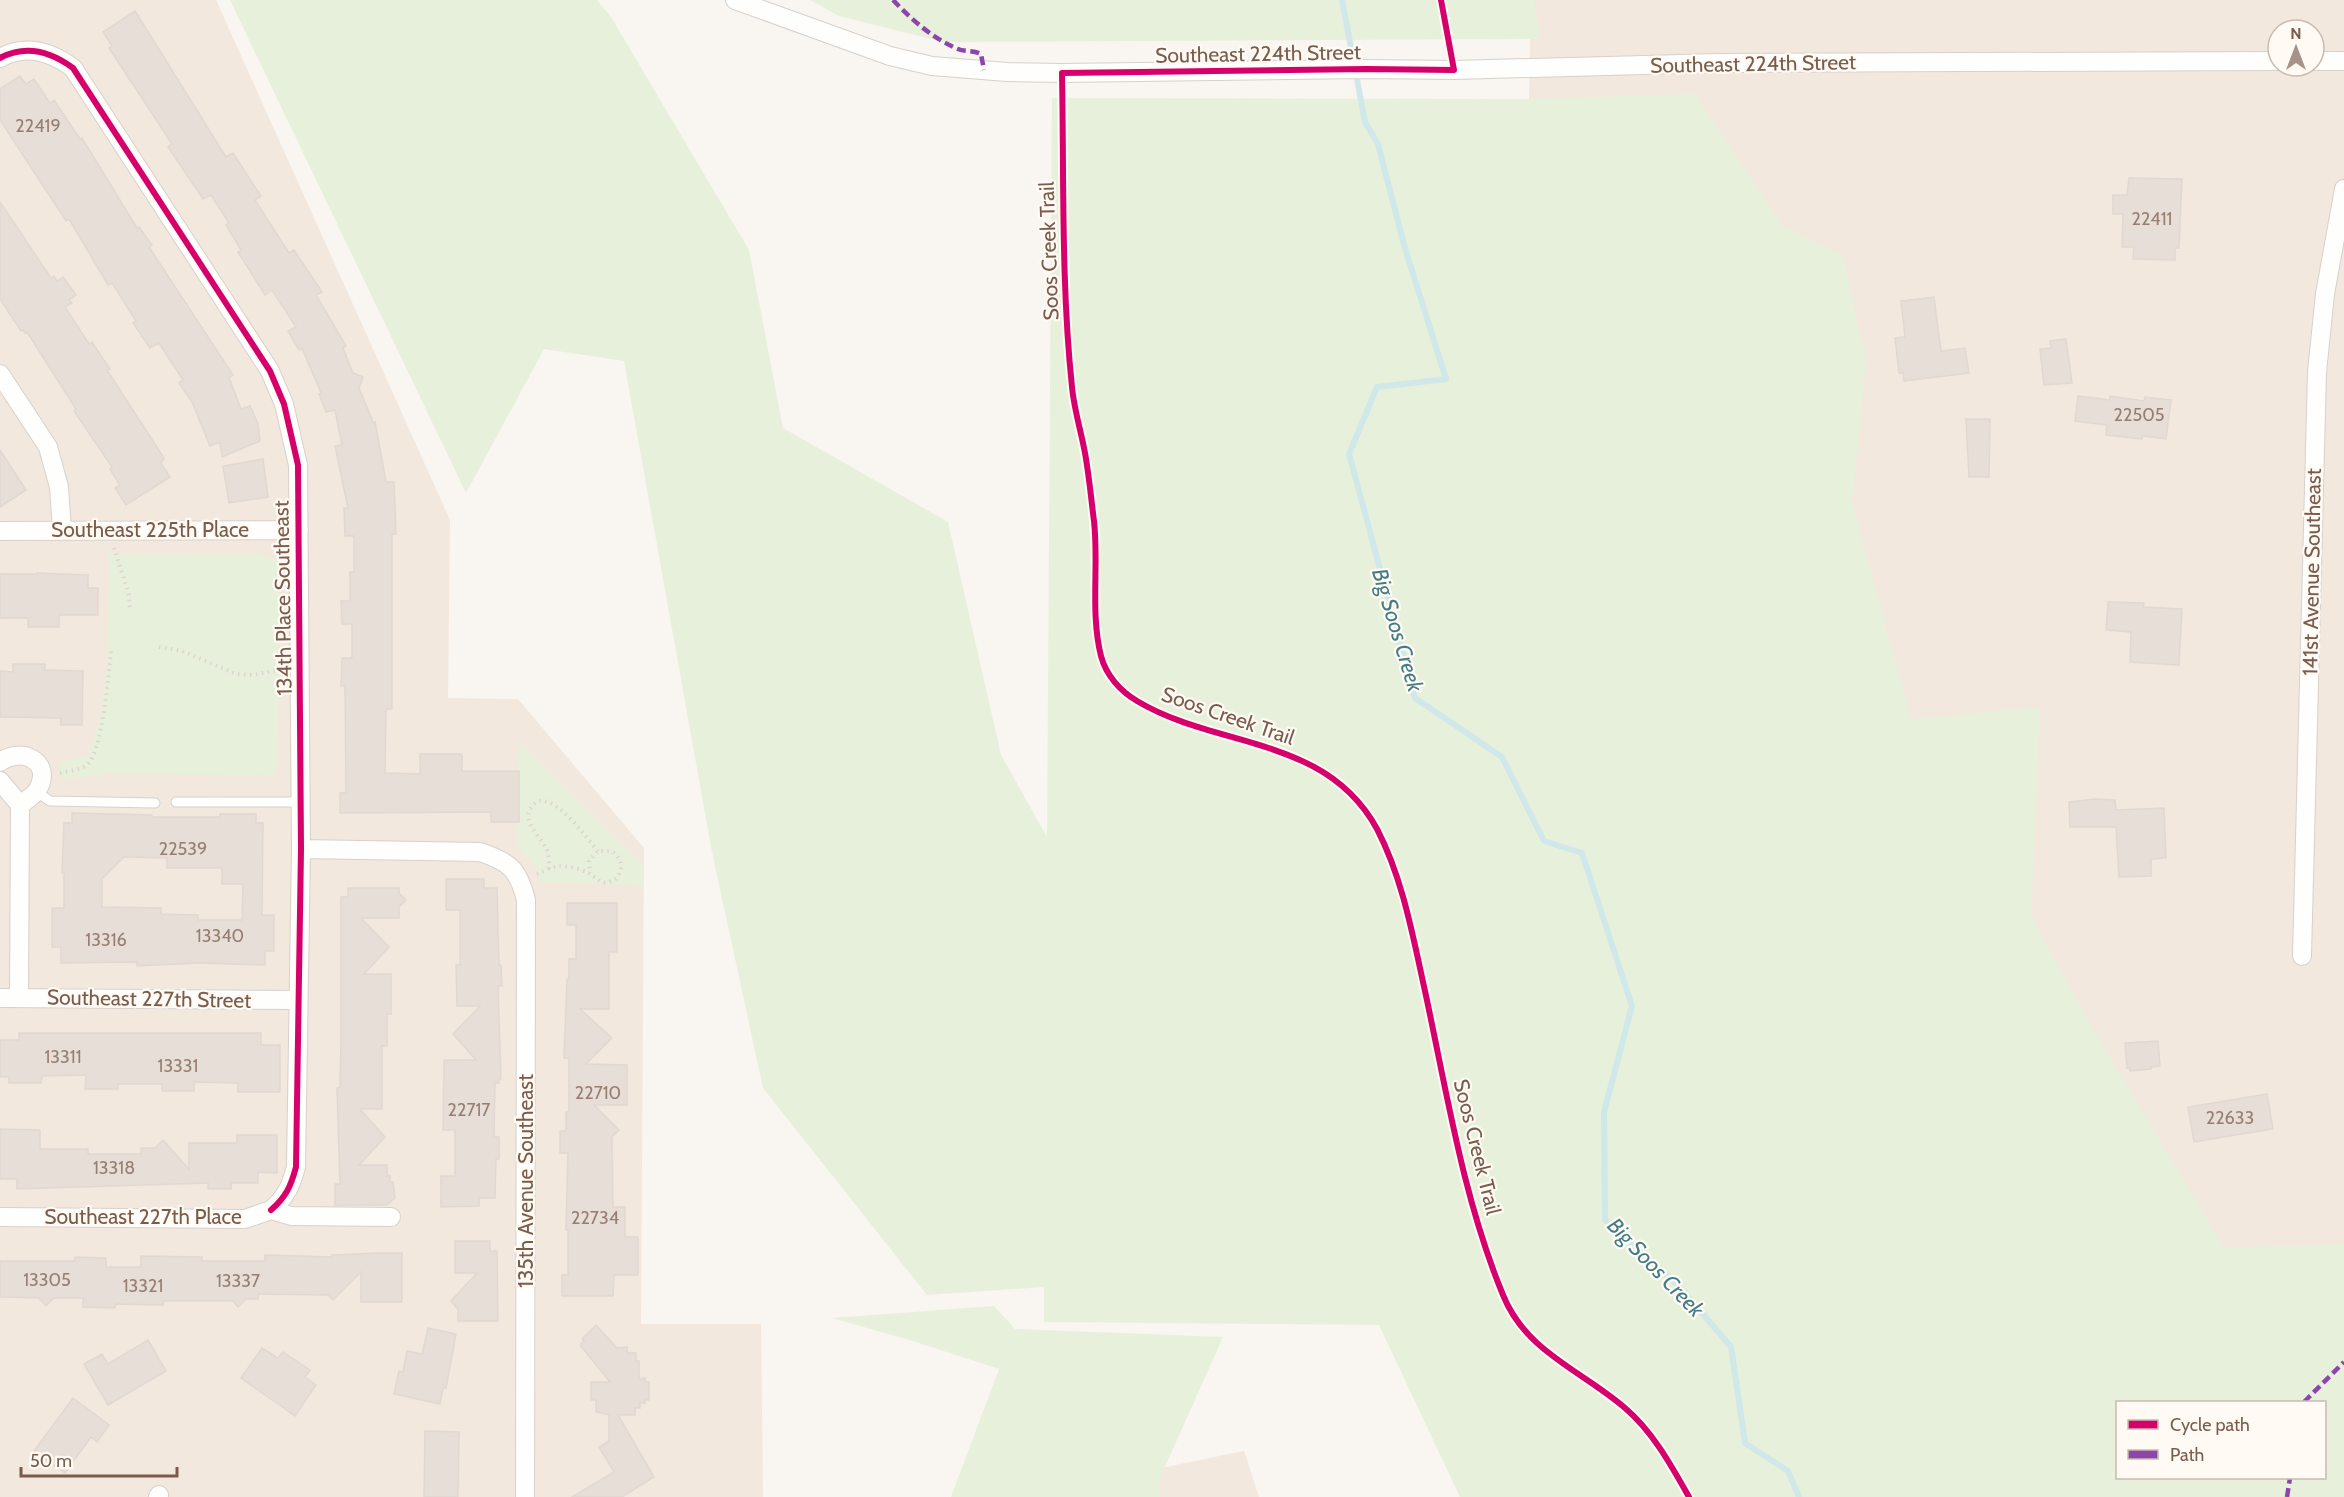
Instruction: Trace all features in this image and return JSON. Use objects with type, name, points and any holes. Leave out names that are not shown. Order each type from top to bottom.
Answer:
[{"type":"street","name":"Southeast 224th Street","points":[[735,0],[890,56],[932,66],[1007,72],[1454,70],[1730,63],[2266,61]]},
{"type":"street","name":"134th Place Southeast","points":[[0,58],[10,53],[30,49],[49,53],[73,68],[270,371],[284,404],[294,446],[298,465],[301,802],[296,1167],[291,1186],[284,1198],[271,1210]]},
{"type":"street","points":[[2326,61],[2344,61]]},
{"type":"street","name":"141st Avenue Southeast","points":[[2302,956],[2317,372],[2325,294],[2344,189]]},
{"type":"street","points":[[0,374],[48,447],[59,487],[62,531]]},
{"type":"street","name":"Southeast 225th Place","points":[[0,531],[299,530]]},
{"type":"street","points":[[0,762],[20,754],[35,760],[39,766],[39,784],[20,805]]},
{"type":"street","points":[[0,781],[20,805],[20,998]]},
{"type":"street","points":[[301,849],[480,852],[495,857],[517,874]]},
{"type":"street","name":"135th Avenue Southeast","points":[[517,874],[526,900],[525,1497]]},
{"type":"street","name":"Southeast 227th Street","points":[[0,998],[298,1000]]},
{"type":"street","name":"Southeast 227th Place","points":[[0,1217],[246,1219],[271,1210],[291,1216],[391,1217]]},
{"type":"lane","points":[[39,784],[50,801],[155,803]]},
{"type":"lane","points":[[176,802],[301,802]]},
{"type":"path","points":[[107,530],[129,595],[130,609]]},
{"type":"path","points":[[159,648],[182,651],[228,672],[245,675],[279,670],[300,662]]},
{"type":"path","points":[[39,784],[83,768],[91,761],[104,713],[111,651]]},
{"type":"path","points":[[517,874],[549,869],[564,866],[590,873],[599,882],[606,883],[617,878],[622,866],[616,854],[611,851],[598,851],[583,835],[576,823],[550,802],[538,801],[530,810],[529,819],[533,833],[547,852],[549,869]]},
{"type":"path","points":[[590,873],[590,861],[598,851]]},
{"type":"shaded area","points":[[0,0],[216,0],[450,520],[448,698],[518,699],[644,848],[641,1324],[761,1324],[763,1497],[0,1497]]},
{"type":"shaded area","points":[[1521,0],[2344,0],[2344,1327],[1845,1330],[1529,99],[1530,38]]},
{"type":"shaded area","points":[[1244,1451],[1259,1497],[1061,1497],[1058,1489]]},
{"type":"green space","points":[[230,0],[597,0],[611,17],[749,250],[783,428],[948,522],[1001,755],[1047,837],[1052,98],[1529,99],[1694,94],[1784,227],[1843,256],[1866,361],[1852,502],[1911,719],[2040,707],[2031,917],[2096,1034],[2224,1248],[2344,1244],[2344,1497],[1460,1497],[1379,1325],[1044,1322],[1044,1287],[927,1295],[763,1088],[712,852],[624,361],[544,349],[466,493]]},
{"type":"green space","points":[[810,0],[1534,0],[1541,39],[943,42],[839,16]]},
{"type":"green space","points":[[109,553],[256,553],[281,561],[277,775],[106,774],[61,780],[58,762],[89,756],[101,711],[108,660]]},
{"type":"green space","points":[[519,741],[644,866],[644,885],[540,882],[535,866],[516,844]]},
{"type":"green space","points":[[994,1306],[1015,1329],[1223,1337],[1160,1478],[1160,1497],[951,1497],[999,1369],[832,1318]]},
{"type":"building","points":[[135,11],[226,157],[233,153],[261,196],[255,200],[289,253],[294,250],[322,292],[316,295],[346,346],[343,348],[353,373],[363,377],[359,388],[373,422],[375,422],[386,482],[394,482],[396,534],[392,534],[392,709],[386,709],[385,773],[420,774],[420,754],[462,754],[462,771],[519,771],[519,822],[491,822],[491,812],[340,813],[340,793],[346,793],[345,686],[341,686],[342,658],[352,658],[352,624],[342,624],[341,601],[350,601],[350,572],[354,572],[354,536],[345,536],[344,508],[348,508],[335,446],[342,445],[335,410],[326,412],[319,394],[321,393],[302,348],[299,350],[288,331],[296,327],[272,290],[265,295],[238,252],[241,250],[226,225],[229,223],[211,195],[203,199],[168,147],[172,144],[109,48],[112,46],[103,32]]},
{"type":"building","points":[[20,76],[26,84],[34,79],[50,103],[54,100],[80,139],[82,138],[137,228],[139,227],[152,245],[149,247],[233,375],[229,378],[241,409],[250,406],[258,424],[260,441],[222,457],[220,442],[210,446],[192,402],[179,383],[183,380],[159,343],[150,348],[133,323],[136,321],[112,283],[108,285],[69,219],[66,221],[0,120],[0,89]]},
{"type":"building","points":[[2129,178],[2182,179],[2179,248],[2175,248],[2175,260],[2133,259],[2134,247],[2122,247],[2123,214],[2113,214],[2113,195],[2127,195]]},
{"type":"building","points":[[0,202],[51,278],[54,276],[57,281],[63,277],[76,295],[69,300],[72,303],[65,307],[89,344],[92,342],[110,369],[107,370],[164,458],[161,463],[170,477],[126,505],[115,488],[120,485],[110,469],[112,467],[74,411],[76,409],[27,332],[21,331],[0,299]]},
{"type":"building","points":[[1934,297],[1941,351],[1965,348],[1969,373],[1904,381],[1903,373],[1899,373],[1895,338],[1905,337],[1901,301]]},
{"type":"building","points":[[2066,339],[2072,383],[2044,385],[2040,349],[2051,348],[2050,341]]},
{"type":"building","points":[[2078,396],[2110,400],[2110,396],[2144,401],[2145,397],[2171,400],[2166,439],[2106,435],[2107,425],[2075,421]]},
{"type":"building","points":[[1966,419],[1990,419],[1989,477],[1969,477]]},
{"type":"building","points":[[0,450],[26,490],[0,507]]},
{"type":"building","points":[[263,459],[268,497],[229,503],[223,466]]},
{"type":"building","points":[[0,574],[88,575],[88,588],[98,588],[98,615],[59,615],[59,627],[28,627],[28,618],[0,618]]},
{"type":"building","points":[[2108,602],[2144,603],[2143,607],[2182,609],[2179,665],[2130,662],[2131,632],[2106,630]]},
{"type":"building","points":[[13,664],[45,664],[45,670],[83,671],[82,725],[61,725],[61,718],[0,717],[0,671],[13,672]]},
{"type":"building","points":[[2096,799],[2115,800],[2116,810],[2164,808],[2166,858],[2151,859],[2151,876],[2119,877],[2116,827],[2070,827],[2069,802]]},
{"type":"building","points":[[72,813],[152,815],[152,817],[220,817],[220,814],[256,814],[256,823],[263,823],[262,915],[274,915],[274,951],[265,951],[265,965],[198,963],[137,966],[137,962],[61,963],[61,947],[52,947],[52,908],[64,908],[64,873],[62,873],[64,823],[72,823]],"holes":[[[124,857],[167,858],[167,868],[222,868],[222,884],[243,884],[242,920],[198,920],[198,915],[161,914],[161,908],[102,907],[102,879]]]},
{"type":"building","points":[[446,879],[484,879],[484,888],[497,888],[499,965],[501,965],[502,986],[498,986],[501,1079],[499,1083],[495,1083],[494,1137],[499,1137],[499,1159],[496,1159],[495,1198],[479,1198],[479,1206],[441,1207],[441,1176],[455,1176],[455,1130],[443,1130],[444,1060],[476,1060],[453,1034],[480,1006],[457,1006],[456,965],[460,965],[460,910],[446,910]]},
{"type":"building","points":[[348,888],[399,888],[399,893],[406,900],[399,907],[399,918],[361,918],[389,947],[364,974],[391,974],[391,1014],[387,1014],[387,1046],[382,1046],[382,1109],[360,1109],[385,1137],[359,1165],[387,1165],[387,1176],[390,1176],[390,1182],[393,1182],[395,1198],[387,1205],[335,1205],[335,1184],[340,1184],[337,1088],[340,1087],[341,1040],[341,897],[348,897]]},
{"type":"building","points":[[567,903],[617,903],[617,952],[609,952],[609,1009],[580,1009],[612,1038],[586,1064],[627,1065],[627,1105],[594,1105],[619,1130],[612,1137],[613,1207],[625,1207],[625,1237],[638,1237],[638,1275],[614,1275],[613,1296],[562,1296],[562,1275],[568,1275],[568,1230],[566,1230],[568,1153],[560,1153],[560,1131],[566,1131],[566,1112],[569,1112],[569,1058],[564,1058],[567,979],[569,979],[569,959],[576,959],[576,925],[567,925]]},
{"type":"building","points":[[19,1033],[261,1033],[261,1045],[280,1045],[280,1092],[238,1092],[238,1083],[194,1082],[194,1091],[162,1091],[162,1084],[118,1084],[118,1089],[85,1089],[86,1075],[42,1076],[41,1083],[9,1083],[9,1077],[0,1077],[0,1040],[19,1040]]},
{"type":"building","points":[[2158,1041],[2160,1066],[2130,1071],[2127,1068],[2125,1043]]},
{"type":"building","points":[[2267,1094],[2273,1129],[2194,1142],[2188,1107]]},
{"type":"building","points":[[0,1129],[40,1130],[40,1149],[88,1149],[88,1154],[141,1154],[141,1148],[155,1148],[163,1140],[189,1169],[189,1143],[237,1143],[237,1135],[277,1135],[277,1173],[258,1172],[258,1183],[231,1183],[231,1189],[208,1189],[208,1183],[17,1189],[17,1179],[0,1179]]},
{"type":"building","points":[[455,1241],[490,1241],[490,1251],[497,1251],[498,1321],[458,1321],[458,1309],[451,1301],[477,1273],[455,1273]]},
{"type":"building","points":[[402,1253],[402,1302],[361,1302],[361,1272],[333,1300],[328,1295],[258,1294],[258,1299],[246,1299],[238,1307],[233,1301],[163,1301],[163,1305],[116,1304],[115,1308],[83,1307],[83,1298],[54,1298],[46,1306],[39,1298],[0,1297],[0,1261],[75,1261],[75,1257],[106,1258],[106,1267],[141,1267],[141,1256],[202,1257],[202,1261],[265,1261],[265,1255],[332,1257],[332,1255]]},
{"type":"building","points":[[596,1325],[617,1348],[627,1347],[627,1353],[636,1353],[636,1361],[639,1361],[639,1379],[645,1378],[645,1382],[649,1382],[649,1400],[640,1403],[640,1408],[635,1408],[635,1415],[618,1415],[654,1477],[622,1497],[572,1497],[614,1472],[599,1447],[609,1441],[609,1415],[596,1412],[596,1400],[591,1400],[591,1382],[610,1382],[580,1345],[584,1341],[582,1339]]},
{"type":"building","points":[[428,1328],[456,1334],[446,1388],[443,1388],[440,1404],[394,1394],[399,1371],[403,1372],[407,1351],[422,1354]]},
{"type":"building","points":[[148,1340],[166,1371],[108,1405],[84,1364],[102,1354],[108,1364]]},
{"type":"building","points":[[262,1348],[278,1358],[283,1352],[310,1370],[305,1377],[316,1385],[295,1416],[241,1378]]},
{"type":"building","points":[[73,1398],[109,1425],[97,1442],[91,1437],[65,1473],[34,1451]]},
{"type":"building","points":[[425,1431],[459,1432],[458,1497],[424,1497]]},
{"type":"waterway","name":"Big Soos Creek","points":[[1342,0],[1365,122],[1378,144],[1404,245],[1446,379],[1377,387],[1349,454],[1415,698],[1502,757],[1544,841],[1582,853],[1632,1006],[1604,1112],[1605,1220],[1679,1286],[1731,1347],[1745,1443],[1788,1471],[1799,1497]]},
{"type":"marked path","points":[[893,0],[940,40],[958,49],[981,54],[984,70]]},
{"type":"marked path","points":[[2305,1401],[2344,1362]]},
{"type":"marked path","points":[[2287,1497],[2290,1479]]},
{"type":"cycle path","name":"Soos Creek Trail","points":[[1441,0],[1454,70],[1062,73],[1068,348],[1073,395],[1086,461],[1094,521],[1095,606],[1098,639],[1106,670],[1114,682],[1131,697],[1168,716],[1300,760],[1329,776],[1355,798],[1377,829],[1394,868],[1406,908],[1467,1183],[1477,1221],[1503,1295],[1513,1315],[1540,1346],[1635,1417],[1661,1450],[1689,1497]]},
{"type":"cycle path","points":[[0,58],[19,51],[38,51],[56,57],[73,68],[270,371],[284,404],[298,465],[301,849],[296,1167],[287,1191],[271,1210]]}]
